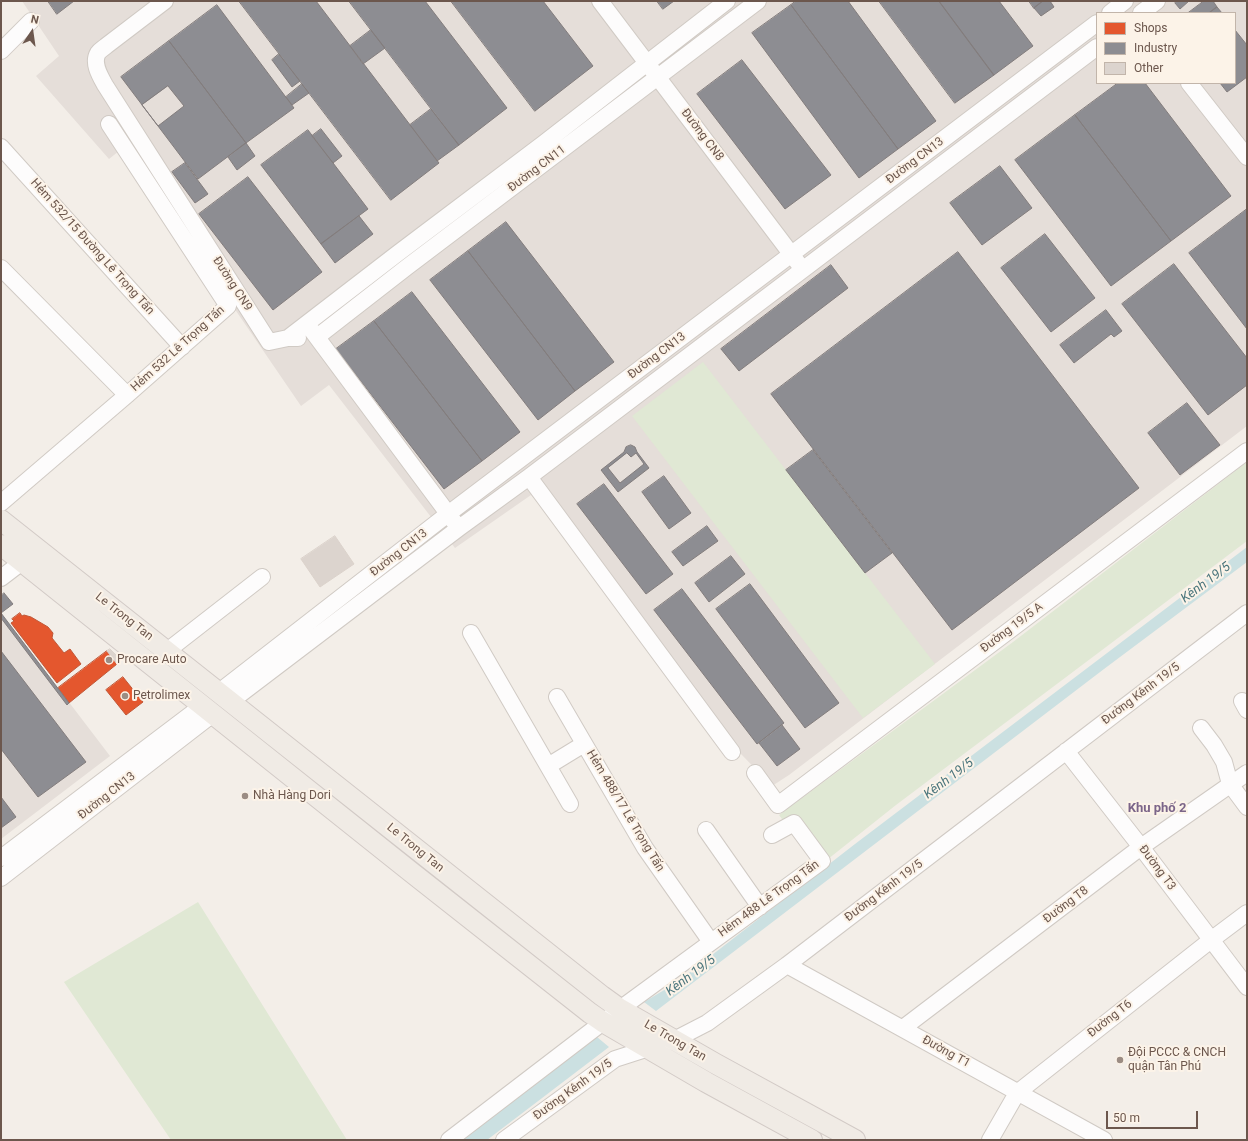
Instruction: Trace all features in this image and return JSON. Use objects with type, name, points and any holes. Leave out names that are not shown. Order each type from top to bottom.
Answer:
[{"type":"main road","name":"Le Trong Tan","points":[[1,520],[602,996],[620,1009],[674,1040],[855,1140]]},
{"type":"main road","name":"Le Trong Tan","points":[[9,555],[208,710],[585,1009],[603,1022],[706,1082],[812,1140]]},
{"type":"main road","points":[[208,710],[224,697]]},
{"type":"street","name":"Đường CN9","points":[[165,1],[98,53],[96,62],[98,71],[105,85],[269,342],[288,338],[317,337]]},
{"type":"street","name":"Đường CN8","points":[[600,1],[803,270]]},
{"type":"street","name":"Đường CN11","points":[[288,338],[728,1]]},
{"type":"street","name":"Đường CN11","points":[[317,337],[758,1]]},
{"type":"street","points":[[1111,12],[1125,1],[1134,12]]},
{"type":"street","points":[[1142,12],[1157,1]]},
{"type":"street","points":[[1,51],[31,21]]},
{"type":"street","name":"Đường CN13","points":[[224,697],[448,514],[791,254],[918,160],[1096,24]]},
{"type":"street","name":"Đường CN13","points":[[224,697],[414,562],[529,477],[1096,48]]},
{"type":"street","points":[[1190,84],[1247,157]]},
{"type":"street","name":"Hẻm 532 Lê Trọng Tấn","points":[[1,503],[228,306],[109,124]]},
{"type":"street","name":"Hẻm 532/15 Đường Lê Trọng Tấn","points":[[1,147],[182,347]]},
{"type":"street","points":[[1,268],[127,395]]},
{"type":"street","points":[[307,324],[459,528]]},
{"type":"street","points":[[542,444],[553,459]]},
{"type":"street","name":"Đường 19/5 A","points":[[754,773],[778,805],[1247,451]]},
{"type":"street","points":[[529,477],[732,752]]},
{"type":"street","points":[[403,550],[414,562]]},
{"type":"street","points":[[1,578],[9,555]]},
{"type":"street","points":[[167,651],[262,577]]},
{"type":"street","name":"Đường Kênh 19/5","points":[[504,1140],[615,1059],[626,1054],[649,1049],[674,1040],[706,1023],[787,965],[1247,613]]},
{"type":"street","points":[[471,633],[570,804]]},
{"type":"street","name":"Hẻm 488/17 Lê Trọng Tấn","points":[[557,697],[645,848],[711,942]]},
{"type":"street","name":"Đường CN13","points":[[1,878],[36,841],[208,710]]},
{"type":"street","points":[[1201,728],[1214,745],[1224,762],[1230,784],[1247,807]]},
{"type":"street","points":[[548,766],[584,744]]},
{"type":"street","name":"Đường T3","points":[[1066,751],[1247,987]]},
{"type":"street","name":"Đường T8","points":[[903,1028],[1141,847],[1247,773]]},
{"type":"street","name":"Hẻm 488 Lê Trọng Tấn","points":[[620,1009],[822,861],[794,823],[772,835]]},
{"type":"street","points":[[706,830],[760,907]]},
{"type":"street","name":"Đường CN13","points":[[1,858],[36,841]]},
{"type":"street","name":"Đường T6","points":[[990,1140],[1017,1093],[1247,913]]},
{"type":"street","name":"Đường T1","points":[[787,965],[1104,1140]]},
{"type":"street","points":[[449,1140],[620,1009]]},
{"type":"shaded area","points":[[22,1],[1247,1],[1247,426],[789,775],[772,786],[741,754],[531,495],[455,548],[329,385],[301,406],[124,147],[109,159],[36,76],[59,56]]},
{"type":"shaded area","points":[[1,613],[110,756],[1,839]]},
{"type":"green space","points":[[703,362],[935,664],[863,718],[632,416]]},
{"type":"green space","points":[[1247,462],[1247,541],[896,805],[818,867],[779,815],[1013,642]]},
{"type":"green space","points":[[198,902],[347,1140],[171,1140],[64,982]]},
{"type":"water","name":"Kênh 19/5","points":[[1247,547],[1247,562],[1104,669],[656,1011],[644,1002],[676,983],[855,844]]},
{"type":"water","points":[[597,1037],[609,1047],[487,1140],[462,1140]]},
{"type":"building: Shops","points":[[20,613],[22,616],[24,615],[31,617],[48,627],[53,633],[52,638],[64,653],[70,649],[81,664],[57,683],[11,623],[14,621],[12,619]]},
{"type":"building: Shops","points":[[107,651],[117,664],[69,703],[58,688]]},
{"type":"building: Shops","name":"Petrolimex","points":[[123,677],[143,702],[126,715],[106,690]]},
{"type":"building: Industry","points":[[48,1],[74,1],[57,14]]},
{"type":"building: Industry","points":[[239,1],[316,1],[439,163],[391,200]]},
{"type":"building: Industry","points":[[349,1],[425,1],[507,108],[459,145]]},
{"type":"building: Industry","points":[[451,1],[543,1],[593,66],[535,111]]},
{"type":"building: Industry","points":[[657,1],[674,1],[663,9]]},
{"type":"building: Industry","points":[[796,1],[848,1],[936,121],[898,149],[791,5]]},
{"type":"building: Industry","points":[[879,1],[939,1],[994,75],[955,103]]},
{"type":"building: Industry","points":[[939,1],[999,1],[1033,46],[994,75]]},
{"type":"building: Industry","points":[[1029,1],[1043,1],[1034,8]]},
{"type":"building: Industry","points":[[1043,1],[1050,1],[1054,7],[1041,16],[1034,8]]},
{"type":"building: Industry","points":[[1178,1],[1189,1],[1180,9],[1175,3]]},
{"type":"building: Industry","points":[[1204,1],[1213,1],[1217,7],[1210,12],[1189,12]]},
{"type":"building: Industry","points":[[217,5],[294,108],[246,143],[169,41]]},
{"type":"building: Industry","points":[[791,5],[898,149],[859,178],[752,33]]},
{"type":"building: Industry","points":[[1217,7],[1221,12],[1210,12]]},
{"type":"building: Industry","points":[[371,30],[385,48],[363,64],[350,46]]},
{"type":"building: Industry","points":[[1236,31],[1247,45],[1247,77],[1227,92],[1221,84],[1236,84]]},
{"type":"building: Industry","points":[[169,41],[246,143],[198,179],[121,77]]},
{"type":"building: Industry","points":[[279,54],[300,81],[292,87],[272,60]]},
{"type":"building: Industry","points":[[742,60],[831,175],[785,209],[697,94]]},
{"type":"building: Industry","points":[[302,84],[309,93],[292,105],[286,97]]},
{"type":"building: Industry","points":[[1117,84],[1146,84],[1231,196],[1171,241],[1075,115]]},
{"type":"building: Industry","points":[[168,86],[184,106],[158,126],[142,105]]},
{"type":"building: Industry","points":[[431,109],[459,145],[437,161],[410,125]]},
{"type":"building: Industry","points":[[1075,115],[1171,241],[1111,286],[1015,160]]},
{"type":"building: Industry","points":[[321,129],[342,156],[333,163],[312,136]]},
{"type":"building: Industry","points":[[308,130],[368,209],[321,244],[261,165]]},
{"type":"building: Industry","points":[[246,143],[255,156],[237,170],[228,157]]},
{"type":"building: Industry","points":[[185,163],[208,194],[195,203],[172,172]]},
{"type":"building: Industry","points":[[1000,166],[1032,208],[982,245],[950,203]]},
{"type":"building: Industry","points":[[248,177],[322,272],[273,310],[199,214]]},
{"type":"building: Industry","points":[[1247,209],[1247,329],[1189,253]]},
{"type":"building: Industry","points":[[359,216],[373,234],[335,263],[321,244]]},
{"type":"building: Industry","points":[[506,222],[614,362],[575,391],[468,251]]},
{"type":"building: Industry","points":[[1045,234],[1095,298],[1051,332],[1001,268]]},
{"type":"building: Industry","points":[[468,251],[575,391],[538,420],[430,280]]},
{"type":"building: Industry","points":[[958,252],[1139,488],[952,630],[771,394]]},
{"type":"building: Industry","points":[[1174,264],[1247,358],[1247,385],[1208,415],[1122,304]]},
{"type":"building: Industry","points":[[831,265],[848,288],[739,371],[721,349]]},
{"type":"building: Industry","points":[[412,292],[520,432],[482,461],[374,321]]},
{"type":"building: Industry","points":[[1106,310],[1122,331],[1114,337],[1111,334],[1074,363],[1060,345]]},
{"type":"building: Industry","points":[[374,321],[482,461],[444,489],[336,349]]},
{"type":"building: Industry","points":[[1187,403],[1220,445],[1180,475],[1148,433]]},
{"type":"building: Industry","points":[[631,445],[635,447],[649,468],[618,492],[601,470],[624,452],[626,447]]},
{"type":"building: Industry","points":[[813,450],[892,553],[865,573],[786,470]]},
{"type":"building: Industry","points":[[627,453],[631,457],[636,453],[644,464],[620,483],[608,468]]},
{"type":"building: Industry","points":[[664,476],[691,513],[669,529],[642,492]]},
{"type":"building: Industry","points":[[604,484],[673,574],[646,594],[577,504]]},
{"type":"building: Industry","points":[[707,526],[718,541],[683,566],[672,552]]},
{"type":"building: Industry","points":[[731,556],[745,574],[709,602],[695,583]]},
{"type":"building: Industry","points":[[750,584],[839,703],[805,728],[716,609]]},
{"type":"building: Industry","points":[[682,589],[784,723],[757,744],[654,610]]},
{"type":"building: Industry","points":[[4,593],[13,604],[1,613],[1,596]]},
{"type":"building: Industry","points":[[1,613],[69,703],[67,705],[1,618]]},
{"type":"building: Industry","points":[[1,651],[86,762],[38,797],[1,749]]},
{"type":"building: Industry","points":[[782,725],[800,749],[777,766],[759,743]]},
{"type":"building: Industry","points":[[1,797],[16,817],[1,828]]},
{"type":"building: Other","points":[[335,536],[354,564],[320,587],[301,559]]},
{"type":"building: Other","points":[[110,649],[121,660],[117,664],[107,651]]},
{"type":"place","name":"Procare Auto","points":[[109,660]]},
{"type":"place","name":"Petrolimex","points":[[125,696]]},
{"type":"place","name":"Nhà Hàng Dori","points":[[245,796]]},
{"type":"place","name":"Đội PCCC & CNCH quận Tân Phú","points":[[1120,1060]]},
{"type":"district","name":"Khu phố 2","points":[[1157,809]]}]
